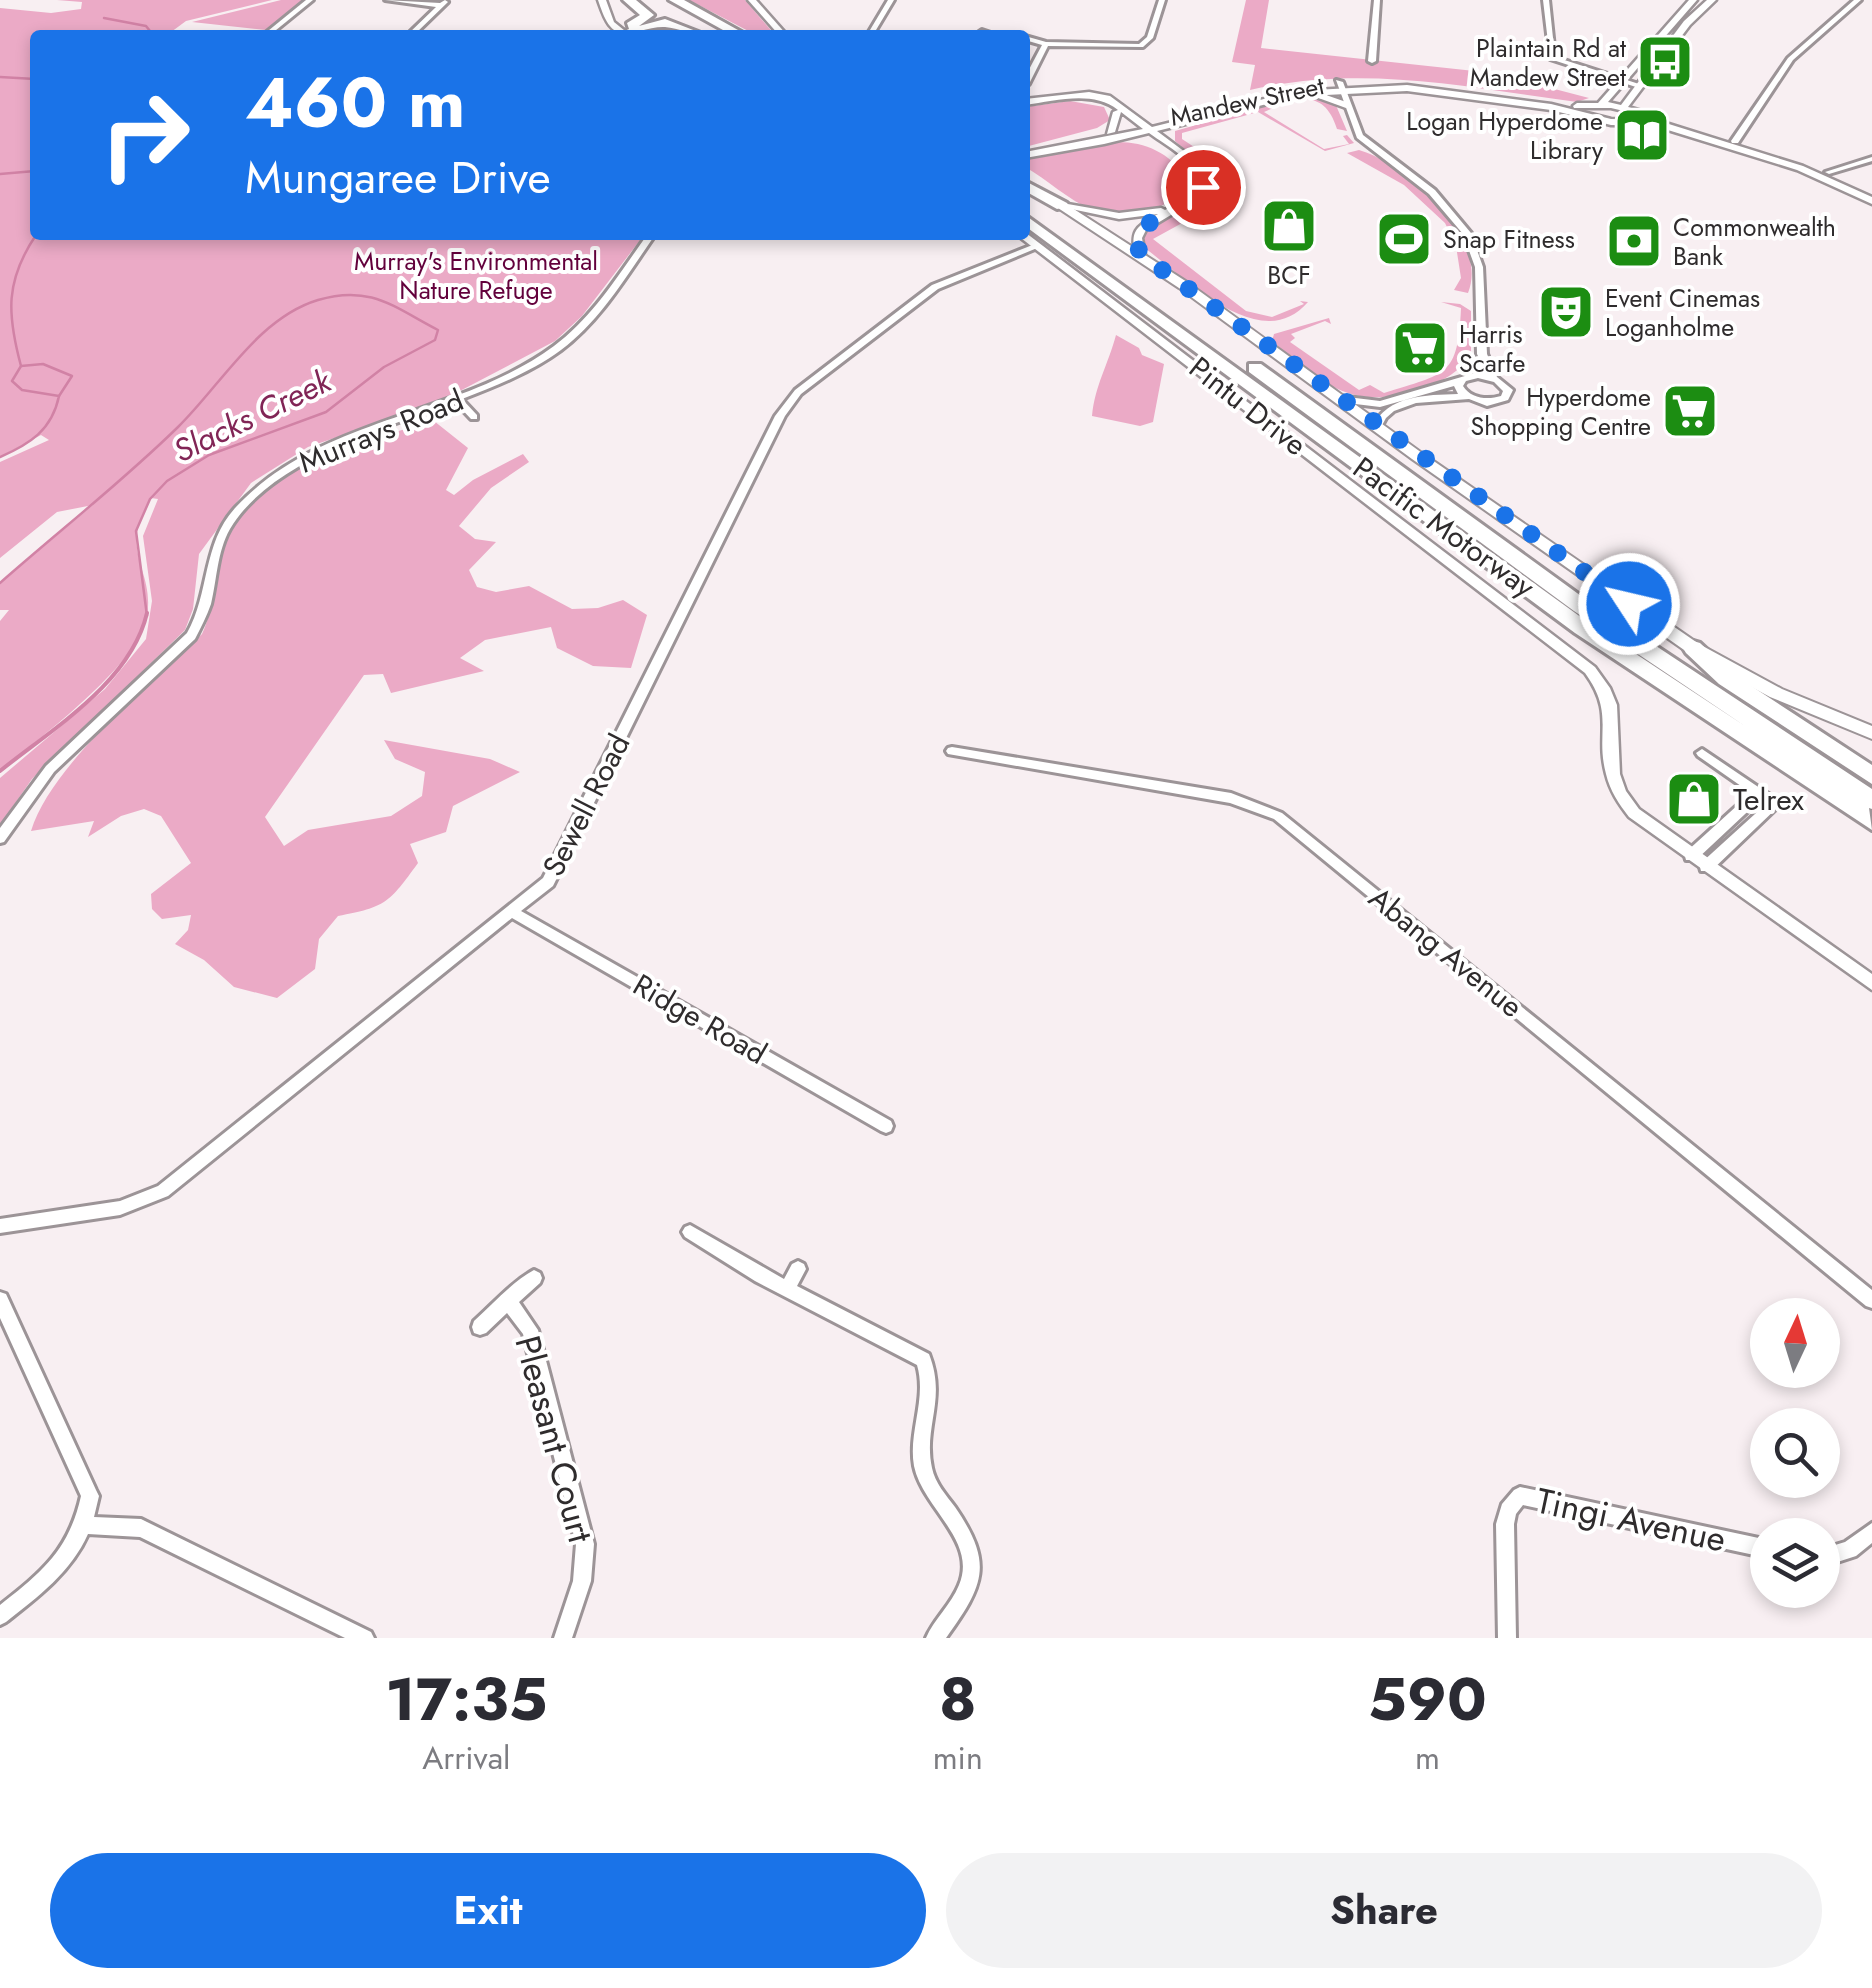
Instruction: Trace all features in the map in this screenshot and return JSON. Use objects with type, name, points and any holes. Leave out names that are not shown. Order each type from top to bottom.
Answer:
[{"type":"highway","points":[[626,30],[648,15],[629,0]]},
{"type":"highway","points":[[668,2],[712,30]]},
{"type":"highway","points":[[668,2],[730,30]]},
{"type":"highway","points":[[631,30],[672,24],[687,30]]},
{"type":"highway","points":[[1030,188],[1062,206]]},
{"type":"highway","name":"Pacific Motorway","points":[[1030,206],[1581,606],[1872,800]]},
{"type":"highway","name":"Pacific Motorway","points":[[1030,223],[1534,593],[1872,822]]},
{"type":"highway","points":[[1693,648],[1726,679],[1872,776]]},
{"type":"main road","points":[[1062,206],[1140,254],[1377,427],[1693,648],[1776,694],[1872,733]]},
{"type":"street","points":[[272,30],[310,0]]},
{"type":"street","points":[[388,0],[444,3]]},
{"type":"street","points":[[598,0],[601,24],[621,30]]},
{"type":"street","points":[[752,0],[779,30]]},
{"type":"street","points":[[873,30],[891,0]]},
{"type":"street","points":[[1030,39],[1046,44],[1142,46],[1150,38],[1162,0]]},
{"type":"street","points":[[1372,62],[1377,0]]},
{"type":"street","points":[[1546,0],[1552,58],[1636,86]]},
{"type":"street","points":[[1596,110],[1692,0]]},
{"type":"street","points":[[1626,114],[1636,86],[1712,0]]},
{"type":"street","points":[[1736,141],[1790,59],[1858,0]]},
{"type":"street","points":[[415,30],[444,3]]},
{"type":"street","points":[[1030,74],[1046,44]]},
{"type":"street","name":"Mandew Street","points":[[1169,121],[1303,93],[1343,94],[1422,84],[1596,110]]},
{"type":"street","name":"Mandew Street","points":[[1030,152],[1143,128],[1278,90],[1343,94],[1367,88],[1453,92],[1596,110]]},
{"type":"street","points":[[1303,93],[1343,94],[1355,130],[1368,146],[1432,192],[1468,232],[1479,266],[1482,354],[1493,378]]},
{"type":"street","points":[[1076,96],[1102,102],[1198,166],[1203,187],[1190,204],[1142,228],[1137,238],[1140,254]]},
{"type":"street","points":[[1030,100],[1106,98],[1132,114],[1143,128]]},
{"type":"street","points":[[1596,110],[1736,141],[1828,172],[1872,193]]},
{"type":"street","points":[[1596,110],[1626,114],[1800,168],[1872,201]]},
{"type":"street","points":[[1062,206],[1130,216],[1179,203],[1192,188],[1192,174],[1164,143],[1112,135],[1118,112]]},
{"type":"street","points":[[1132,114],[1169,121],[1164,143]]},
{"type":"street","points":[[1828,172],[1872,159]]},
{"type":"street","name":"Murrays Road","points":[[0,838],[50,769],[191,636],[204,614],[211,554],[222,532],[249,499],[313,454],[516,374],[566,341],[591,318],[647,240]]},
{"type":"street","points":[[1020,253],[1021,240]]},
{"type":"street","name":"Pintu Drive","points":[[1029,240],[1590,670],[1612,700],[1608,765],[1618,790],[1644,822],[1872,983]]},
{"type":"street","name":"Sewell Road","points":[[0,1226],[120,1208],[154,1197],[514,912],[558,868],[788,402],[935,287],[1038,246]]},
{"type":"street","points":[[1472,376],[1474,361],[1482,354]]},
{"type":"street","points":[[1340,399],[1380,404],[1472,376],[1493,378],[1505,386],[1505,398],[1487,403],[1466,397],[1410,402],[1382,415],[1377,427]]},
{"type":"street","points":[[1459,382],[1466,397]]},
{"type":"street","points":[[458,400],[474,417]]},
{"type":"street","name":"Abang Avenue","points":[[952,750],[1231,798],[1278,816],[1872,1300]]},
{"type":"street","points":[[1702,753],[1776,804],[1706,868]]},
{"type":"street","points":[[1691,856],[1759,792]]},
{"type":"street","points":[[1719,830],[1736,840]]},
{"type":"street","name":"Ridge Road","points":[[514,912],[886,1126]]},
{"type":"street","points":[[690,1232],[787,1289],[912,1351],[930,1374],[933,1393],[922,1449],[924,1470],[935,1494],[968,1540],[973,1556],[964,1598],[935,1638]]},
{"type":"street","points":[[787,1289],[798,1269]]},
{"type":"street","name":"Pleasant Court","points":[[480,1327],[534,1278]]},
{"type":"street","points":[[0,1300],[90,1496],[86,1525],[71,1555],[54,1574],[0,1616]]},
{"type":"street","name":"Pleasant Court","points":[[508,1302],[530,1330],[585,1544],[587,1568],[581,1595],[563,1638]]},
{"type":"street","name":"Tingi Avenue","points":[[1507,1638],[1504,1524],[1508,1510],[1520,1496],[1750,1545]]},
{"type":"street","points":[[86,1525],[142,1528],[365,1638]]},
{"type":"street","points":[[1840,1553],[1850,1550],[1872,1532]]},
{"type":"green space","name":"Murray's Environmental Nature Refuge","points":[[57,0],[272,0],[186,21],[174,30],[30,30],[30,240],[640,240],[582,316],[555,341],[435,404],[308,447],[251,483],[199,554],[193,609],[185,630],[32,779],[0,825],[0,778],[105,689],[146,639],[152,601],[143,536],[158,499],[151,498],[137,533],[148,599],[140,635],[85,700],[0,771],[0,621],[9,610],[0,610],[0,583],[93,505],[57,512],[0,558],[0,462],[49,440],[41,435],[0,457],[0,8],[51,13],[81,9],[82,2]]},
{"type":"green space","points":[[281,0],[305,0],[266,30],[192,22]]},
{"type":"green space","points":[[689,0],[745,0],[771,30],[746,30]]},
{"type":"green space","points":[[1246,0],[1269,0],[1261,48],[1493,73],[1589,98],[1577,102],[1373,78],[1292,82],[1250,90],[1255,65],[1232,62]]},
{"type":"green space","points":[[1295,97],[1319,97],[1335,103],[1347,131],[1337,129],[1325,107],[1317,101],[1298,100],[1264,112],[1324,149],[1349,144],[1343,136],[1347,135],[1354,143],[1325,151],[1258,112],[1182,133],[1182,139],[1217,162],[1220,191],[1204,211],[1153,239],[1246,311],[1272,317],[1304,304],[1300,301],[1308,302],[1289,317],[1268,321],[1247,317],[1202,293],[1146,249],[1141,238],[1155,224],[1194,205],[1209,190],[1206,169],[1175,141],[1175,131]]},
{"type":"green space","points":[[1070,101],[1104,107],[1110,120],[1097,128],[1030,146],[1030,106]]},
{"type":"green space","points":[[1118,142],[1138,144],[1165,156],[1179,169],[1185,178],[1183,190],[1153,209],[1104,213],[1075,201],[1030,170],[1030,157]]},
{"type":"green space","points":[[1359,150],[1399,171],[1440,206],[1467,249],[1472,272],[1468,293],[1454,290],[1461,278],[1456,246],[1445,223],[1404,185],[1347,153]]},
{"type":"green space","points":[[1441,302],[1460,304],[1471,311],[1471,356],[1442,380],[1395,395],[1375,397],[1340,390],[1307,370],[1272,341],[1274,334],[1329,318],[1331,324],[1325,321],[1291,334],[1295,338],[1290,342],[1359,390],[1370,385],[1384,393],[1435,376],[1452,360],[1461,308]]},
{"type":"green space","points":[[1116,335],[1139,348],[1142,355],[1164,364],[1153,422],[1140,426],[1092,416]]},
{"type":"green space","points":[[434,421],[468,448],[446,490],[454,495],[473,480],[523,454],[529,462],[491,488],[459,526],[475,539],[496,542],[469,570],[477,587],[496,592],[529,586],[572,609],[598,608],[623,600],[647,615],[631,668],[593,666],[557,648],[551,627],[485,640],[460,658],[484,671],[391,693],[383,674],[364,675],[265,817],[284,846],[308,830],[391,816],[422,796],[425,772],[395,759],[384,740],[490,759],[520,772],[453,806],[446,832],[410,844],[418,863],[400,887],[377,906],[338,916],[319,939],[315,969],[277,998],[234,987],[204,960],[175,944],[188,930],[191,915],[162,919],[152,909],[151,894],[191,863],[161,816],[144,809],[121,816],[88,837],[94,821],[31,831],[42,805],[81,752],[202,634],[218,558],[233,527],[253,502],[308,464],[371,439]]},
{"type":"waterway","name":"Slacks Creek","points":[[104,18],[146,26],[149,30]]},
{"type":"waterway","name":"Slacks Creek","points":[[0,77],[30,79]]},
{"type":"waterway","name":"Slacks Creek","points":[[0,174],[30,171]]},
{"type":"waterway","points":[[21,366],[13,330],[12,298],[19,268],[33,240]]},
{"type":"waterway","name":"Slacks Creek","points":[[0,583],[157,447],[259,337],[297,309],[337,296],[368,297],[438,330],[435,340],[384,367],[326,412],[209,455],[167,481],[150,499],[136,531],[147,614]]},
{"type":"waterway","points":[[21,366],[43,364],[72,376],[59,396]]},
{"type":"waterway","name":"Slacks Creek","points":[[21,366],[12,381],[22,390],[59,396]]},
{"type":"waterway","name":"Slacks Creek","points":[[0,457],[21,447],[45,427],[59,396]]},
{"type":"waterway","points":[[0,771],[65,721],[107,682],[125,661],[147,614]]},
{"type":"place","name":"Plaintain Rd at Mandew Street","points":[[1665,62]]},
{"type":"place","name":"Logan Hyperdome Library","points":[[1642,135]]},
{"type":"place","name":"BCF","points":[[1289,226]]},
{"type":"place","name":"Snap Fitness","points":[[1404,239]]},
{"type":"place","name":"Commonwealth Bank","points":[[1634,241]]},
{"type":"place","name":"Event Cinemas Loganholme","points":[[1566,312]]},
{"type":"place","name":"Harris Scarfe","points":[[1420,348]]},
{"type":"place","name":"Hyperdome Shopping Centre","points":[[1690,411]]},
{"type":"place","name":"Telrex","points":[[1694,799]]},
{"type":"route","points":[[1203,187],[1190,204],[1142,228],[1137,238],[1140,254],[1629,604]]}]
